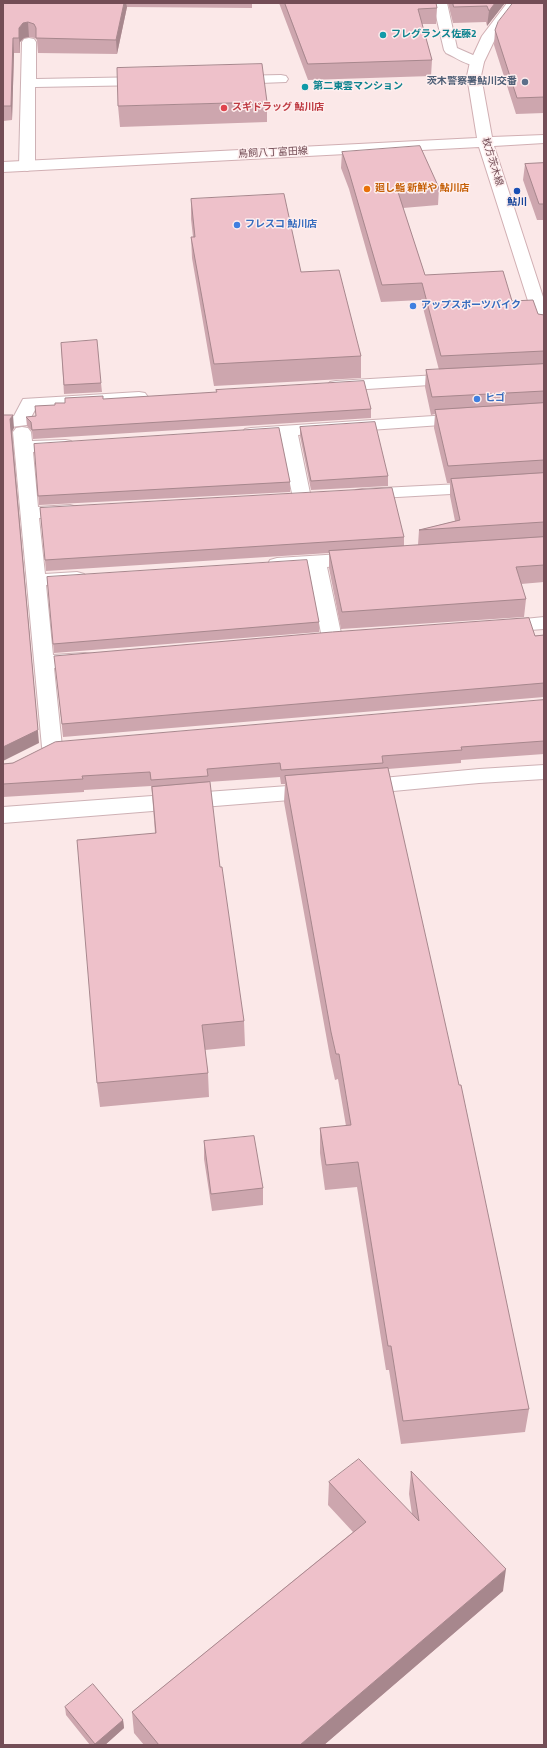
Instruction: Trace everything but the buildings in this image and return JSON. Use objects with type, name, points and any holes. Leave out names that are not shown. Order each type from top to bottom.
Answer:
[{"type":"street","points":[[440,3],[452,50],[477,62]]},
{"type":"street","name":"枚方茨木線","points":[[514,3],[489,36],[477,62],[474,76],[485,142],[544,326]]},
{"type":"street","points":[[28,166],[29,42]]},
{"type":"street","points":[[218,80],[280,79]]},
{"type":"street","points":[[29,83],[162,81]]},
{"type":"street","name":"鳥飼八丁富田線","points":[[3,167],[544,139]]},
{"type":"street","points":[[322,387],[473,378]]},
{"type":"street","points":[[33,757],[60,747],[44,662],[24,447],[12,422],[29,403],[156,396]]},
{"type":"street","points":[[234,434],[482,418]]},
{"type":"street","points":[[288,431],[302,498]]},
{"type":"street","points":[[24,447],[78,444]]},
{"type":"street","points":[[349,495],[497,487]]},
{"type":"street","points":[[30,513],[84,510]]},
{"type":"street","points":[[262,566],[379,558]]},
{"type":"street","points":[[316,562],[332,638]]},
{"type":"street","points":[[36,580],[91,577]]},
{"type":"street","points":[[481,628],[544,623]]},
{"type":"street","points":[[44,662],[106,657]]},
{"type":"street","points":[[3,814],[341,789],[480,776],[544,772]]},
{"type":"place","name":"フレグランス佐藤2","points":[[383,35]]},
{"type":"place","name":"茨木警察署鮎川交番","points":[[525,82]]},
{"type":"place","name":"第二東雲マンション","points":[[305,87]]},
{"type":"place","name":"スギドラッグ 鮎川店","points":[[224,108]]},
{"type":"place","name":"廻し鮨 新鮮や 鮎川店","points":[[367,189]]},
{"type":"place","name":"鮎川","points":[[517,191]]},
{"type":"place","name":"フレスコ 鮎川店","points":[[237,225]]},
{"type":"place","name":"アップスポーツバイク","points":[[413,306]]},
{"type":"place","name":"ヒゴ","points":[[477,399]]}]
